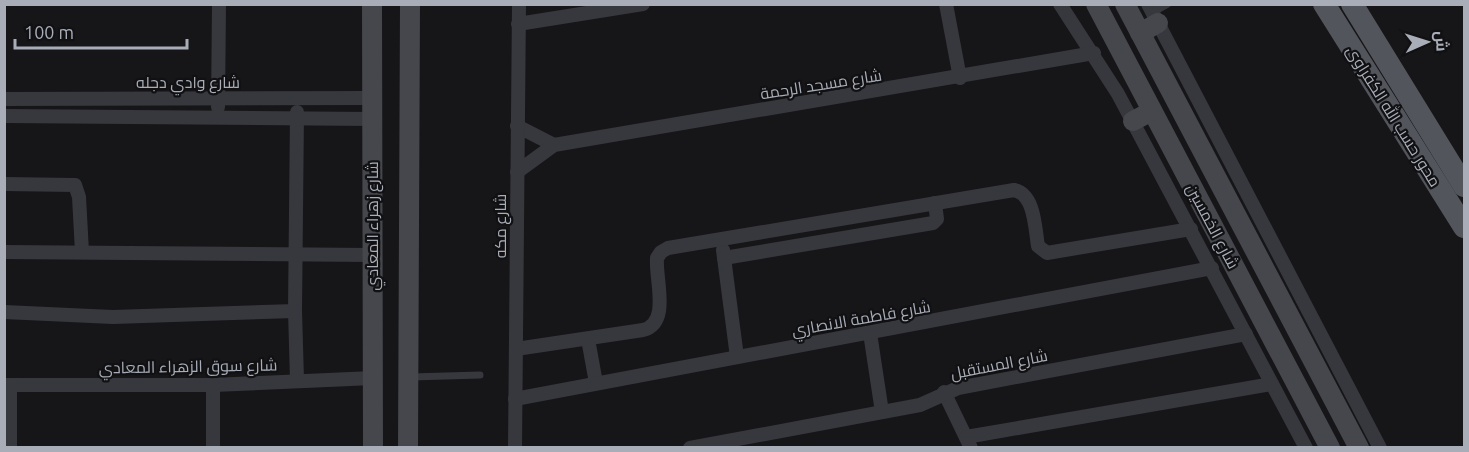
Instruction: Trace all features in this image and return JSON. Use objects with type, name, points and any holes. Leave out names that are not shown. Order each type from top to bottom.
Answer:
[{"type":"main road","name":"شارع زهراء المعادي","points":[[372,4],[373,447]]},
{"type":"main road","points":[[408,447],[410,4]]},
{"type":"main road","name":"شارع الخمسين","points":[[1096,4],[1330,447]]},
{"type":"main road","name":"شارع الخمسين","points":[[1125,4],[1359,447]]},
{"type":"main road","name":"محور حسب الله الكفراوى","points":[[1324,4],[1464,227]]},
{"type":"main road","name":"محور حسب الله الكفراوى","points":[[1352,4],[1464,186]]},
{"type":"main road","points":[[1140,33],[1152,14]]},
{"type":"main road","points":[[1133,121],[1152,111]]},
{"type":"street","points":[[218,118],[219,4]]},
{"type":"street","name":"شارع مكه","points":[[515,447],[519,4]]},
{"type":"street","points":[[518,24],[643,4]]},
{"type":"street","points":[[946,4],[960,78]]},
{"type":"street","points":[[1060,4],[1094,53],[1133,121],[1306,447]]},
{"type":"street","points":[[1152,14],[1380,447]]},
{"type":"street","name":"شارع مسجد الرحمة","points":[[517,172],[554,145],[960,78],[1094,53]]},
{"type":"street","name":"شارع وادي دجله","points":[[4,99],[372,98]]},
{"type":"street","points":[[297,99],[298,254],[295,311],[297,380]]},
{"type":"street","points":[[4,116],[372,119]]},
{"type":"street","points":[[518,126],[554,145]]},
{"type":"street","points":[[4,184],[75,185],[80,197],[82,252]]},
{"type":"street","points":[[516,349],[643,330],[653,326],[659,314],[656,261],[658,254],[668,248],[1018,191],[1029,200],[1038,246],[1051,254],[1191,229]]},
{"type":"street","points":[[724,258],[933,223],[937,219],[935,203]]},
{"type":"street","points":[[721,239],[737,357]]},
{"type":"street","points":[[4,252],[371,255]]},
{"type":"street","name":"شارع فاطمة الانصاري","points":[[515,399],[1212,268]]},
{"type":"street","points":[[4,312],[113,317],[295,311]]},
{"type":"street","points":[[870,333],[882,412]]},
{"type":"street","name":"شارع المستقبل","points":[[690,447],[714,445],[920,405],[944,392],[1246,334]]},
{"type":"street","points":[[588,339],[596,382]]},
{"type":"street","name":"شارع سوق الزهراء المعادي","points":[[7,385],[213,385],[372,378]]},
{"type":"street","points":[[944,392],[969,442],[1272,384]]},
{"type":"street","points":[[7,385],[10,447]]},
{"type":"street","points":[[213,385],[213,447]]},
{"type":"lane","points":[[1152,14],[1168,4]]},
{"type":"lane","points":[[408,377],[480,375]]}]
